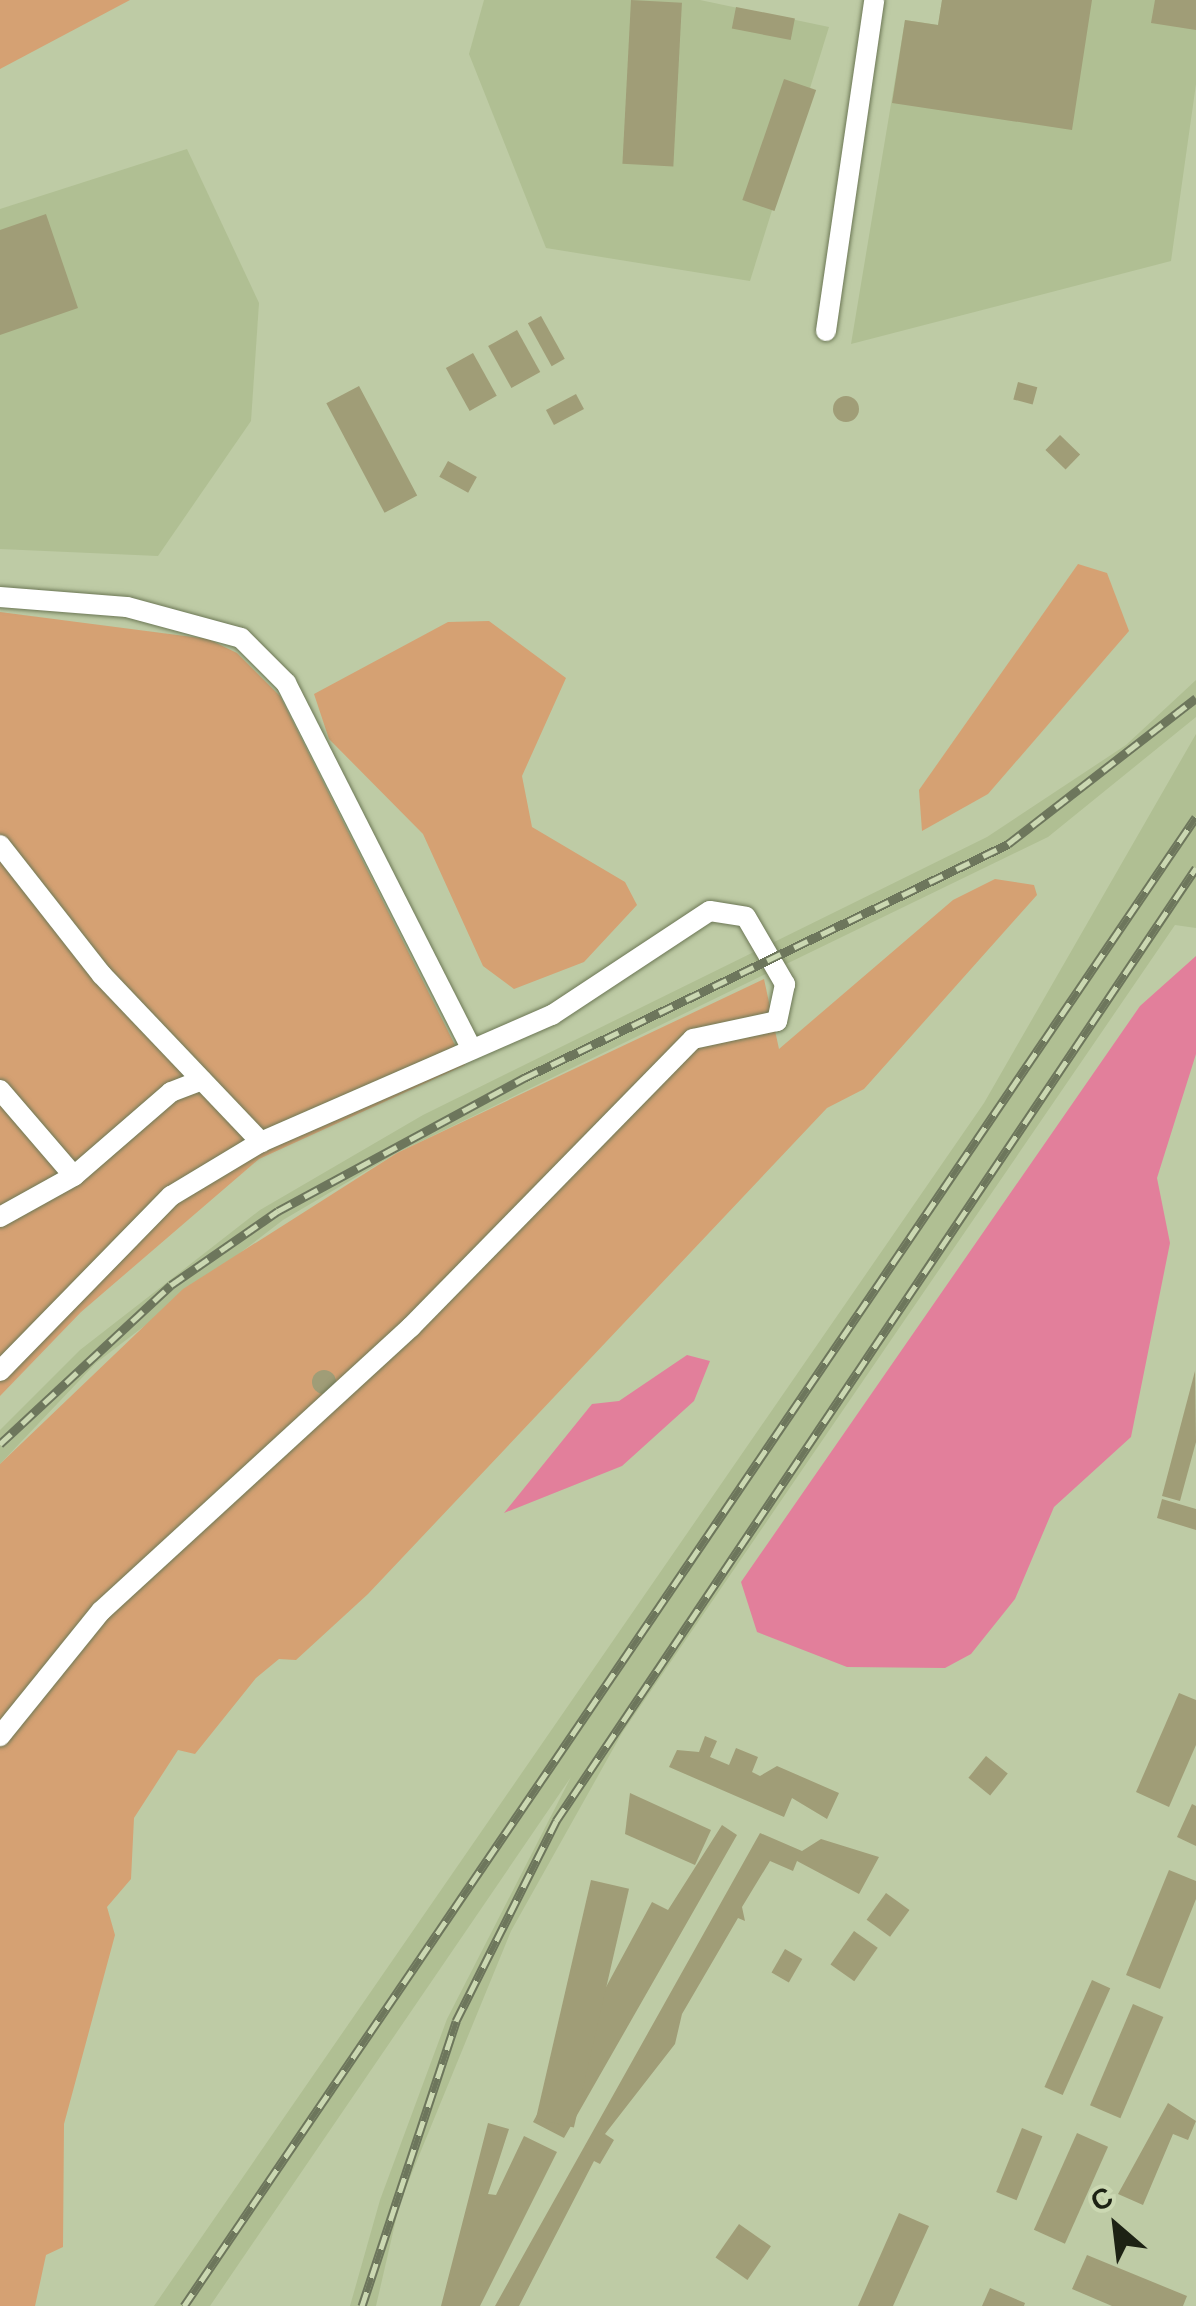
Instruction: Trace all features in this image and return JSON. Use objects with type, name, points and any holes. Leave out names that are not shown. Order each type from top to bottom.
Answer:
[{"type":"street","points":[[826,331],[871,0]]},
{"type":"street","points":[[0,597],[127,607],[241,638],[286,683],[471,1047]]},
{"type":"street","points":[[0,845],[102,975],[261,1142]]},
{"type":"street","points":[[0,1372],[170,1196],[261,1142],[471,1047],[552,1015],[710,911],[746,917],[785,984],[777,1021],[693,1039],[411,1327],[101,1612],[0,1736]]},
{"type":"street","points":[[0,1217],[74,1176],[172,1092],[202,1080]]},
{"type":"street","points":[[0,1090],[74,1176]]},
{"type":"shaded area","points":[[0,0],[130,0],[0,69]]},
{"type":"shaded area","points":[[484,0],[700,0],[829,27],[750,281],[546,248],[469,54]]},
{"type":"shaded area","points":[[942,0],[1196,0],[1196,84],[1171,261],[851,344],[905,20],[938,25]]},
{"type":"shaded area","points":[[187,149],[259,303],[251,421],[158,556],[0,549],[0,209]]},
{"type":"shaded area","points":[[1078,564],[1107,573],[1129,631],[988,794],[922,831],[919,790]]},
{"type":"shaded area","points":[[0,612],[208,639],[237,653],[280,696],[465,1065],[259,1159],[81,1312],[0,1396]]},
{"type":"shaded area","points":[[489,621],[566,678],[522,776],[532,827],[625,882],[637,905],[584,962],[514,989],[483,966],[423,834],[329,739],[314,694],[448,622]]},
{"type":"shaded area","points":[[1196,680],[1196,717],[1048,837],[397,1153],[283,1220],[96,1363],[0,1464],[0,1430],[80,1350],[260,1210],[423,1115],[987,837],[1126,745]]},
{"type":"shaded area","points":[[1196,734],[1196,928],[1175,925],[622,1733],[511,1931],[400,2202],[376,2306],[350,2306],[380,2200],[447,2019],[571,1777],[210,2306],[154,2306],[984,1103]]},
{"type":"shaded area","points":[[995,879],[1034,885],[1037,895],[864,1089],[827,1108],[368,1594],[296,1660],[279,1659],[256,1678],[195,1754],[178,1750],[134,1818],[131,1879],[107,1907],[115,1935],[64,2124],[63,2247],[46,2255],[35,2306],[0,2306],[0,1464],[183,1289],[397,1153],[764,979],[779,1049],[953,900]]},
{"type":"shaded area","points":[[1196,956],[1196,1054],[1157,1178],[1170,1243],[1131,1437],[1054,1507],[1015,1599],[971,1654],[945,1668],[847,1667],[757,1632],[741,1582],[1140,1006]]},
{"type":"shaded area","points":[[687,1355],[710,1361],[694,1401],[622,1466],[504,1513],[592,1404],[619,1401]]},
{"type":"building","points":[[631,0],[682,3],[673,166],[622,164]]},
{"type":"building","points":[[942,0],[1092,0],[1072,130],[892,103],[905,20],[938,25]]},
{"type":"building","points":[[1155,0],[1196,0],[1196,30],[1151,23]]},
{"type":"building","points":[[736,7],[795,18],[791,40],[732,29]]},
{"type":"building","points":[[784,79],[816,90],[774,211],[742,200]]},
{"type":"building","points":[[46,214],[78,308],[0,335],[0,230]]},
{"type":"building","points":[[541,316],[565,359],[552,366],[528,323]]},
{"type":"building","points":[[517,330],[540,372],[511,388],[488,346]]},
{"type":"building","points":[[473,353],[497,396],[470,411],[446,368]]},
{"type":"building","points":[[1018,382],[1037,387],[1033,405],[1013,399]]},
{"type":"building","points":[[359,386],[417,495],[385,513],[326,403]]},
{"type":"building","points":[[576,394],[584,409],[554,425],[546,410]]},
{"type":"building","points":[[846,396],[855,400],[859,409],[855,418],[846,422],[837,418],[833,409],[837,400]]},
{"type":"building","points":[[1060,435],[1080,454],[1066,470],[1045,450]]},
{"type":"building","points":[[448,461],[477,477],[468,493],[439,477]]},
{"type":"building","points":[[324,1370],[333,1373],[333,1391],[324,1394],[315,1391],[312,1382],[315,1373]]},
{"type":"building","points":[[1195,1371],[1196,1442],[1180,1501],[1162,1496]]},
{"type":"building","points":[[1162,1499],[1196,1509],[1196,1530],[1157,1518]]},
{"type":"building","points":[[1179,1693],[1196,1700],[1196,1745],[1169,1807],[1136,1792]]},
{"type":"building","points":[[705,1736],[717,1741],[710,1757],[729,1765],[736,1748],[758,1757],[752,1772],[760,1776],[777,1766],[839,1793],[827,1819],[792,1798],[784,1817],[669,1767],[677,1750],[699,1752]]},
{"type":"building","points":[[986,1756],[1008,1774],[990,1795],[968,1778]]},
{"type":"building","points":[[630,1793],[711,1830],[695,1865],[625,1834]]},
{"type":"building","points":[[1192,1804],[1196,1806],[1196,1846],[1177,1837]]},
{"type":"building","points":[[722,1825],[737,1835],[564,2138],[533,2122],[652,1902],[668,1910]]},
{"type":"building","points":[[760,1833],[802,1851],[821,1839],[879,1857],[859,1894],[797,1861],[793,1871],[770,1861],[742,1907],[745,1921],[738,1918],[682,2014],[675,2044],[605,2134],[614,2140],[600,2164],[594,2161],[519,2306],[495,2306]]},
{"type":"building","points":[[1169,1870],[1196,1881],[1196,1899],[1160,1989],[1126,1975]]},
{"type":"building","points":[[591,1880],[629,1889],[574,2127],[536,2119]]},
{"type":"building","points":[[886,1893],[909,1910],[890,1937],[867,1920]]},
{"type":"building","points":[[854,1931],[878,1948],[854,1981],[830,1965]]},
{"type":"building","points":[[785,1949],[802,1959],[789,1982],[771,1972]]},
{"type":"building","points":[[1092,1980],[1110,1988],[1063,2095],[1044,2087]]},
{"type":"building","points":[[1133,2004],[1163,2017],[1120,2118],[1090,2105]]},
{"type":"building","points":[[1168,2103],[1196,2121],[1188,2140],[1173,2134],[1143,2205],[1118,2194]]},
{"type":"building","points":[[488,2123],[509,2129],[488,2194],[496,2195],[524,2136],[557,2152],[480,2306],[441,2306]]},
{"type":"building","points":[[1022,2128],[1042,2136],[1017,2200],[996,2192]]},
{"type":"building","points":[[1077,2133],[1108,2147],[1065,2244],[1034,2230]]},
{"type":"building","points":[[899,2213],[929,2226],[893,2306],[858,2306]]},
{"type":"building","points":[[739,2224],[771,2246],[747,2280],[715,2258]]},
{"type":"building","points":[[1087,2255],[1187,2296],[1183,2306],[1112,2306],[1072,2289]]},
{"type":"building","points":[[990,2288],[1025,2303],[1024,2306],[982,2306]]},
{"type":"railway","points":[[0,1444],[171,1285],[278,1211],[524,1078],[1008,844],[1196,698]]},
{"type":"railway","points":[[184,2306],[1196,817]]},
{"type":"railway","points":[[362,2306],[456,2021],[556,1821],[1196,868]]}]
